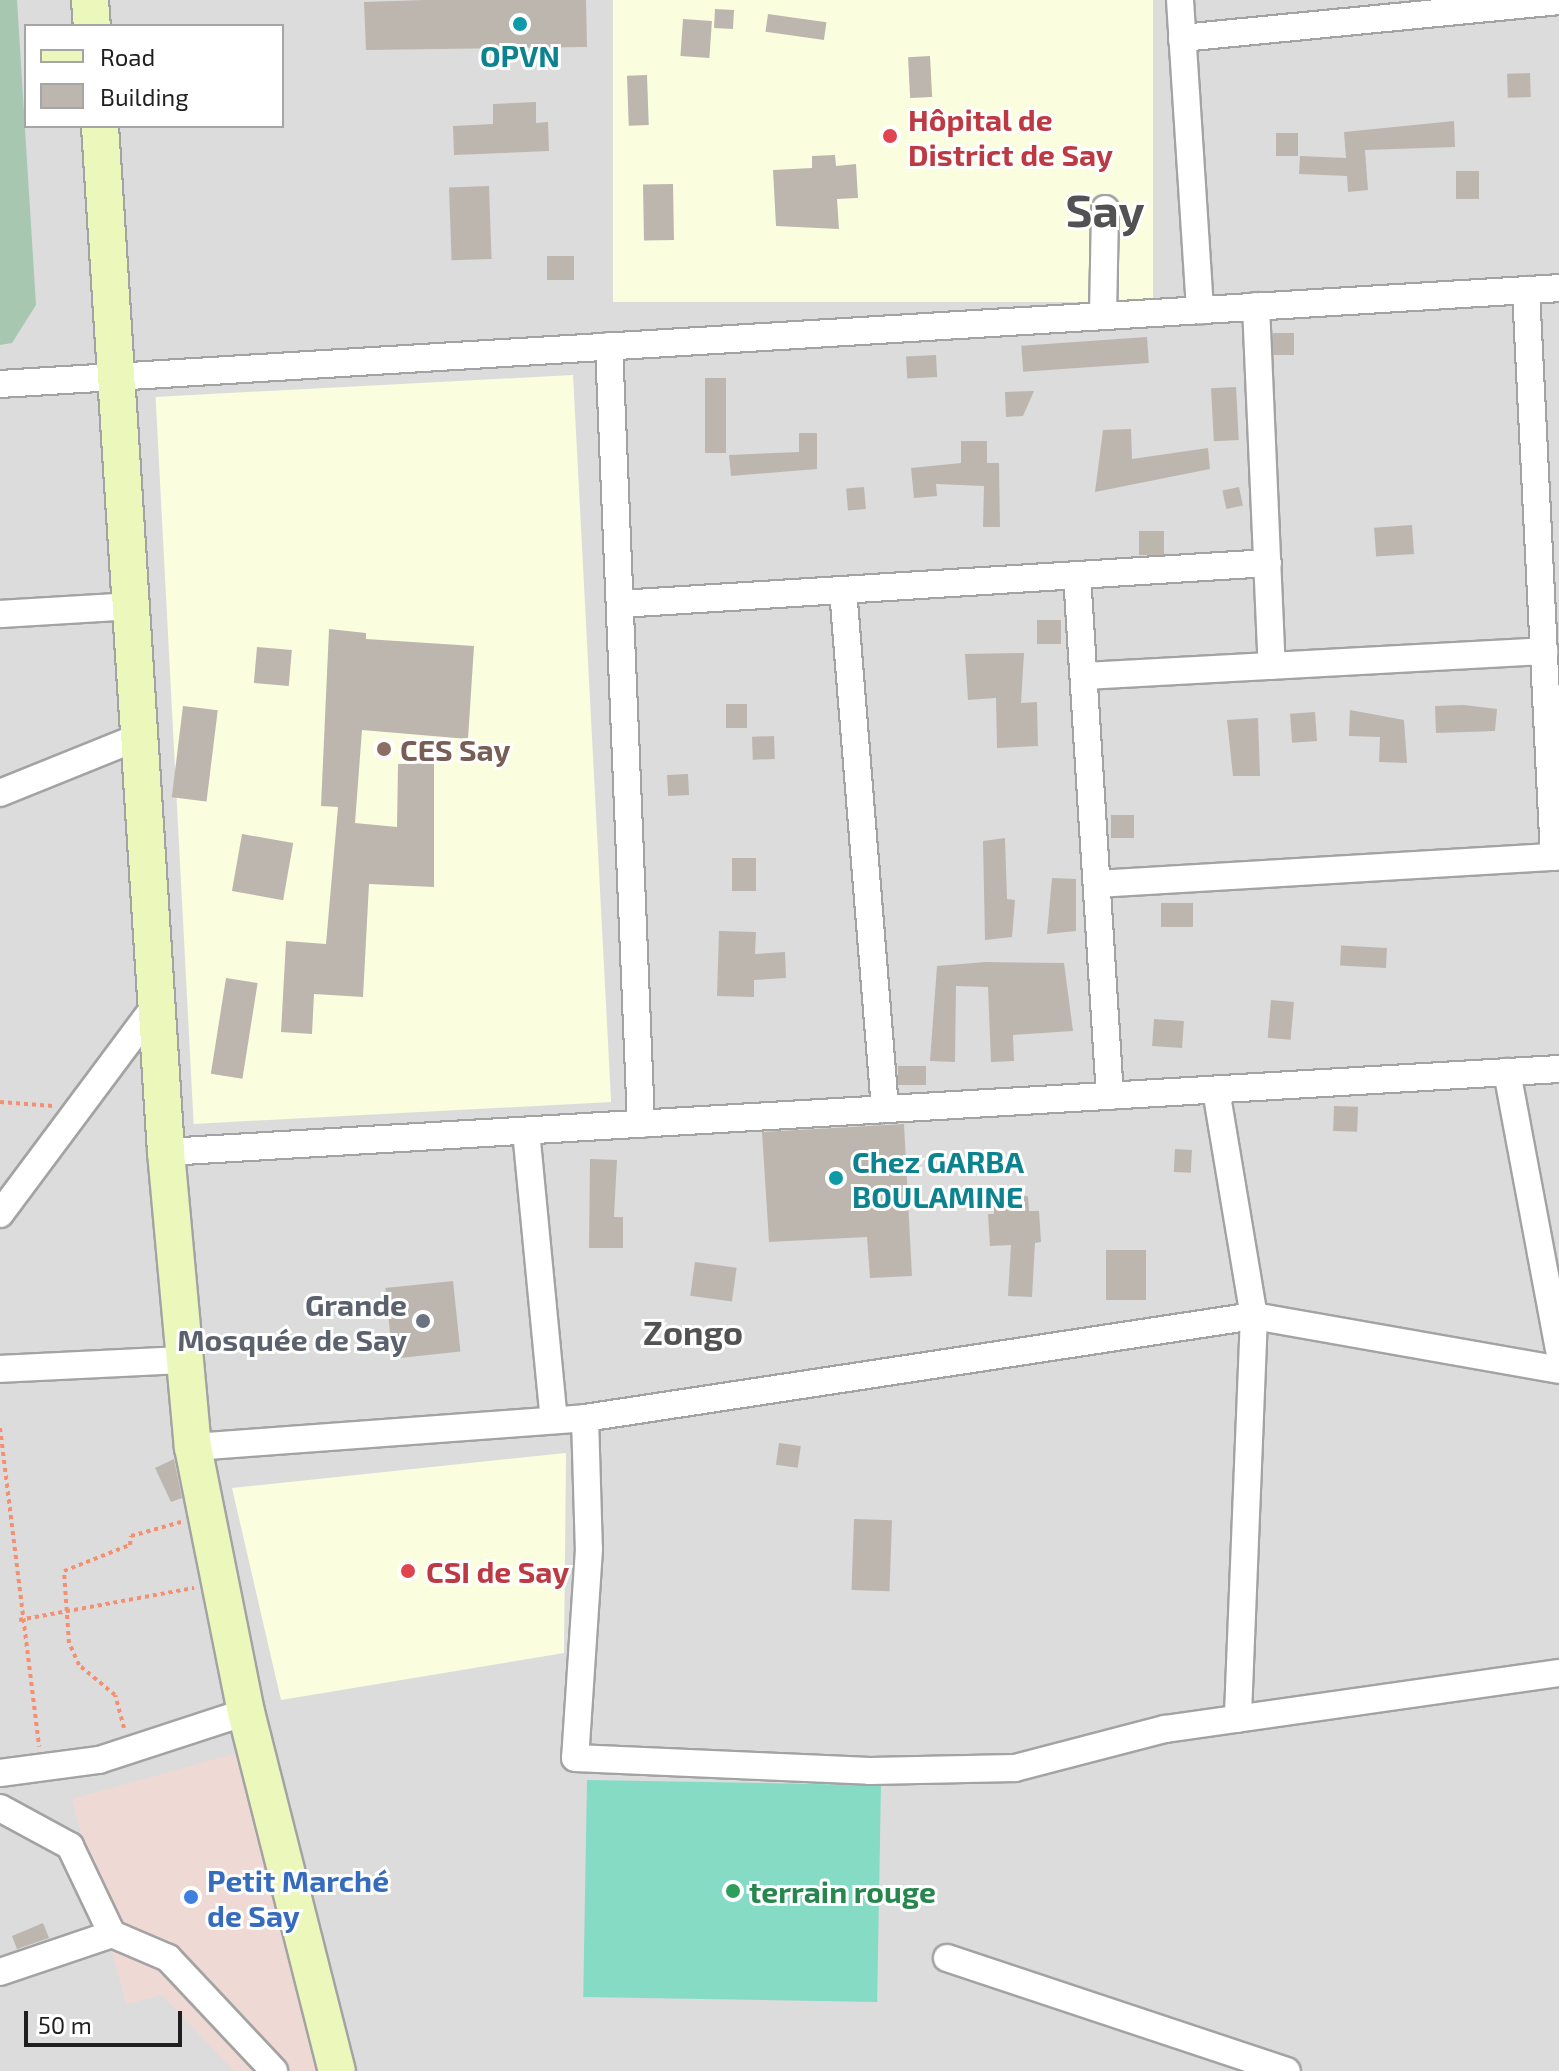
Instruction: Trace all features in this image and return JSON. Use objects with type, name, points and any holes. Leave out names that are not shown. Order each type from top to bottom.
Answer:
[{"type":"street","points":[[90,0],[92,24]]},
{"type":"street","points":[[1180,0],[1200,310]]},
{"type":"street","points":[[1182,38],[1559,1]]},
{"type":"street","points":[[100,128],[119,377],[166,1152],[193,1447],[246,1712],[337,2071]]},
{"type":"street","points":[[1103,316],[1105,209]]},
{"type":"street","points":[[0,384],[1559,288]]},
{"type":"street","points":[[1097,884],[1554,857],[1555,775],[1544,651],[1549,547],[1526,290]]},
{"type":"street","points":[[1256,306],[1272,666]]},
{"type":"street","points":[[609,346],[641,1124]]},
{"type":"street","points":[[620,604],[1268,563]]},
{"type":"street","points":[[1077,575],[1110,1096]]},
{"type":"street","points":[[843,590],[885,1109]]},
{"type":"street","points":[[0,614],[133,606]]},
{"type":"street","points":[[1084,676],[1544,651]]},
{"type":"street","points":[[0,793],[141,736]]},
{"type":"street","points":[[0,1214],[157,1003]]},
{"type":"street","points":[[166,1152],[1559,1069]]},
{"type":"street","points":[[1507,1072],[1559,1350]]},
{"type":"street","points":[[1216,1090],[1254,1316],[1238,1719]]},
{"type":"street","points":[[526,1131],[554,1420]]},
{"type":"street","points":[[193,1447],[585,1418],[1254,1316],[1559,1370]]},
{"type":"street","points":[[0,1369],[185,1360]]},
{"type":"street","points":[[585,1418],[589,1549],[575,1758],[870,1771],[1015,1768],[1165,1729],[1559,1673]]},
{"type":"street","points":[[0,1773],[126,1751],[246,1712]]},
{"type":"street","points":[[0,1808],[70,1846],[112,1934],[168,1958],[274,2071]]},
{"type":"street","points":[[0,1972],[112,1934]]},
{"type":"street","points":[[947,1958],[1287,2071]]},
{"type":"path","points":[[0,1102],[79,1108]]},
{"type":"path","points":[[0,1428],[19,1620],[42,1767]]},
{"type":"path","points":[[126,1751],[115,1695],[79,1665],[63,1613],[64,1571],[130,1545],[131,1536],[207,1515]]},
{"type":"path","points":[[0,1519],[7,1519]]},
{"type":"path","points":[[19,1620],[220,1582]]},
{"type":"shaded area","name":"Say","points":[[0,0],[1559,0],[1559,2071],[0,2071]]},
{"type":"shaded area","points":[[0,0],[17,0],[36,305],[12,343],[0,345]]},
{"type":"shaded area","name":"Hôpital de District de Say","points":[[613,0],[1153,0],[1153,302],[613,302]]},
{"type":"shaded area","points":[[573,375],[611,1102],[194,1124],[156,397]]},
{"type":"shaded area","name":"CSI de Say","points":[[566,1453],[564,1653],[281,1700],[232,1488]]},
{"type":"shaded area","name":"Petit Marché de Say","points":[[248,1750],[327,2071],[234,2071],[162,1995],[126,2004],[72,1799]]},
{"type":"green space","name":"terrain rouge","points":[[587,1780],[881,1785],[877,2002],[583,1997]]},
{"type":"building","points":[[586,0],[587,47],[366,50],[364,2]]},
{"type":"building","points":[[715,9],[734,10],[733,29],[714,28]]},
{"type":"building","points":[[768,14],[826,22],[824,40],[765,32]]},
{"type":"building","points":[[683,19],[712,21],[709,58],[680,56]]},
{"type":"building","points":[[930,56],[932,97],[910,98],[908,57]]},
{"type":"building","points":[[1530,73],[1531,97],[1508,98],[1507,74]]},
{"type":"building","points":[[647,75],[649,125],[629,126],[627,76]]},
{"type":"building","points":[[536,102],[536,123],[548,122],[549,151],[454,155],[453,126],[493,124],[493,104]]},
{"type":"building","points":[[1454,121],[1455,147],[1365,150],[1368,190],[1348,192],[1347,176],[1299,174],[1300,156],[1346,158],[1344,132]]},
{"type":"building","points":[[1276,133],[1298,133],[1298,156],[1276,156]]},
{"type":"building","points":[[835,155],[836,166],[856,164],[858,198],[837,199],[839,229],[776,226],[773,170],[812,168],[812,156]]},
{"type":"building","points":[[1456,171],[1479,171],[1479,199],[1456,199]]},
{"type":"building","points":[[673,184],[674,240],[644,241],[643,185]]},
{"type":"building","points":[[489,186],[492,259],[452,260],[449,187]]},
{"type":"building","points":[[547,256],[574,256],[574,280],[547,280]]},
{"type":"building","points":[[1273,333],[1294,333],[1294,355],[1273,355]]},
{"type":"building","points":[[1147,337],[1149,363],[1023,372],[1021,346]]},
{"type":"building","points":[[936,355],[937,377],[907,379],[906,357]]},
{"type":"building","points":[[705,378],[726,378],[726,453],[705,453]]},
{"type":"building","points":[[1236,387],[1239,440],[1214,441],[1211,388]]},
{"type":"building","points":[[1034,391],[1023,416],[1006,417],[1005,392]]},
{"type":"building","points":[[1131,429],[1132,459],[1208,448],[1210,469],[1095,492],[1103,430]]},
{"type":"building","points":[[799,433],[817,433],[817,469],[731,476],[729,455],[799,452]]},
{"type":"building","points":[[961,441],[987,441],[987,463],[999,463],[1000,527],[983,527],[984,486],[936,484],[937,496],[914,498],[911,468],[961,463]]},
{"type":"building","points":[[864,487],[866,509],[848,510],[846,489]]},
{"type":"building","points":[[1239,487],[1243,506],[1226,509],[1222,491]]},
{"type":"building","points":[[1412,525],[1414,554],[1376,557],[1374,528]]},
{"type":"building","points":[[1139,531],[1164,531],[1164,555],[1139,555]]},
{"type":"building","points":[[1037,620],[1061,620],[1061,644],[1037,644]]},
{"type":"building","points":[[329,629],[366,633],[366,639],[474,646],[468,739],[362,730],[355,823],[397,827],[398,764],[434,763],[434,887],[369,884],[363,997],[314,994],[312,1034],[281,1032],[286,941],[326,944],[338,807],[321,806]]},
{"type":"building","points":[[257,647],[292,650],[289,686],[254,683]]},
{"type":"building","points":[[1024,653],[1021,703],[1037,702],[1038,746],[997,748],[996,698],[968,700],[965,654]]},
{"type":"building","points":[[726,704],[747,704],[747,728],[726,728]]},
{"type":"building","points":[[1464,705],[1497,709],[1495,731],[1436,733],[1435,706]]},
{"type":"building","points":[[183,706],[218,710],[207,802],[172,797]]},
{"type":"building","points":[[1350,710],[1404,720],[1407,763],[1379,762],[1380,737],[1349,736]]},
{"type":"building","points":[[1315,712],[1317,741],[1292,743],[1290,714]]},
{"type":"building","points":[[1258,718],[1260,776],[1233,776],[1227,720]]},
{"type":"building","points":[[774,736],[775,759],[753,760],[752,737]]},
{"type":"building","points":[[688,774],[689,795],[668,796],[667,775]]},
{"type":"building","points":[[1111,815],[1134,815],[1134,838],[1111,838]]},
{"type":"building","points":[[242,834],[293,843],[283,900],[232,891]]},
{"type":"building","points":[[1005,838],[1007,899],[1015,900],[1012,937],[985,940],[983,841]]},
{"type":"building","points":[[732,858],[756,858],[756,891],[732,891]]},
{"type":"building","points":[[1052,878],[1076,879],[1076,931],[1047,934]]},
{"type":"building","points":[[1161,903],[1193,903],[1193,927],[1161,927]]},
{"type":"building","points":[[719,931],[756,932],[755,954],[785,952],[786,978],[754,980],[754,997],[717,996]]},
{"type":"building","points":[[1341,946],[1387,948],[1386,968],[1340,966]]},
{"type":"building","points":[[986,962],[1064,963],[1073,1031],[1013,1035],[1014,1061],[991,1062],[988,987],[956,986],[955,1062],[930,1061],[937,966]]},
{"type":"building","points":[[226,978],[258,983],[242,1079],[211,1074]]},
{"type":"building","points":[[1271,1000],[1294,1002],[1291,1040],[1268,1038]]},
{"type":"building","points":[[1154,1019],[1184,1021],[1182,1048],[1152,1046]]},
{"type":"building","points":[[898,1066],[926,1066],[926,1085],[898,1085]]},
{"type":"building","points":[[1334,1106],[1358,1107],[1357,1132],[1333,1131]]},
{"type":"building","name":"Chez GARBA BOULAMINE","points":[[904,1124],[912,1276],[870,1278],[867,1237],[769,1242],[762,1132]]},
{"type":"building","points":[[1175,1149],[1192,1150],[1191,1173],[1174,1172]]},
{"type":"building","points":[[590,1159],[617,1160],[614,1217],[623,1217],[623,1248],[589,1248]]},
{"type":"building","points":[[1028,1196],[1029,1211],[1039,1211],[1041,1242],[1035,1243],[1032,1297],[1008,1296],[1011,1245],[990,1246],[988,1214],[994,1214],[993,1199]]},
{"type":"building","points":[[1106,1250],[1146,1250],[1146,1300],[1106,1300]]},
{"type":"building","points":[[695,1262],[737,1268],[732,1302],[690,1296]]},
{"type":"building","name":"Grande Mosquée de Say","points":[[453,1281],[460,1352],[393,1359],[385,1288]]},
{"type":"building","points":[[779,1443],[801,1446],[798,1468],[776,1465]]},
{"type":"building","points":[[174,1459],[182,1498],[171,1502],[155,1468]]},
{"type":"building","points":[[854,1519],[892,1520],[889,1591],[852,1590]]},
{"type":"building","points":[[43,1923],[49,1938],[17,1949],[12,1936]]},
{"type":"place","name":"OPVN","points":[[520,24]]},
{"type":"place","name":"Hôpital de District de Say","points":[[890,136]]},
{"type":"place","name":"CES Say","points":[[384,749]]},
{"type":"place","name":"Chez GARBA BOULAMINE","points":[[836,1178]]},
{"type":"place","name":"Grande Mosquée de Say","points":[[423,1321]]},
{"type":"place","name":"CSI de Say","points":[[408,1571]]},
{"type":"place","name":"terrain rouge","points":[[733,1891]]},
{"type":"place","name":"Petit Marché de Say","points":[[191,1897]]},
{"type":"district","name":"Say","points":[[1105,209]]},
{"type":"district","name":"Zongo","points":[[693,1332]]}]
